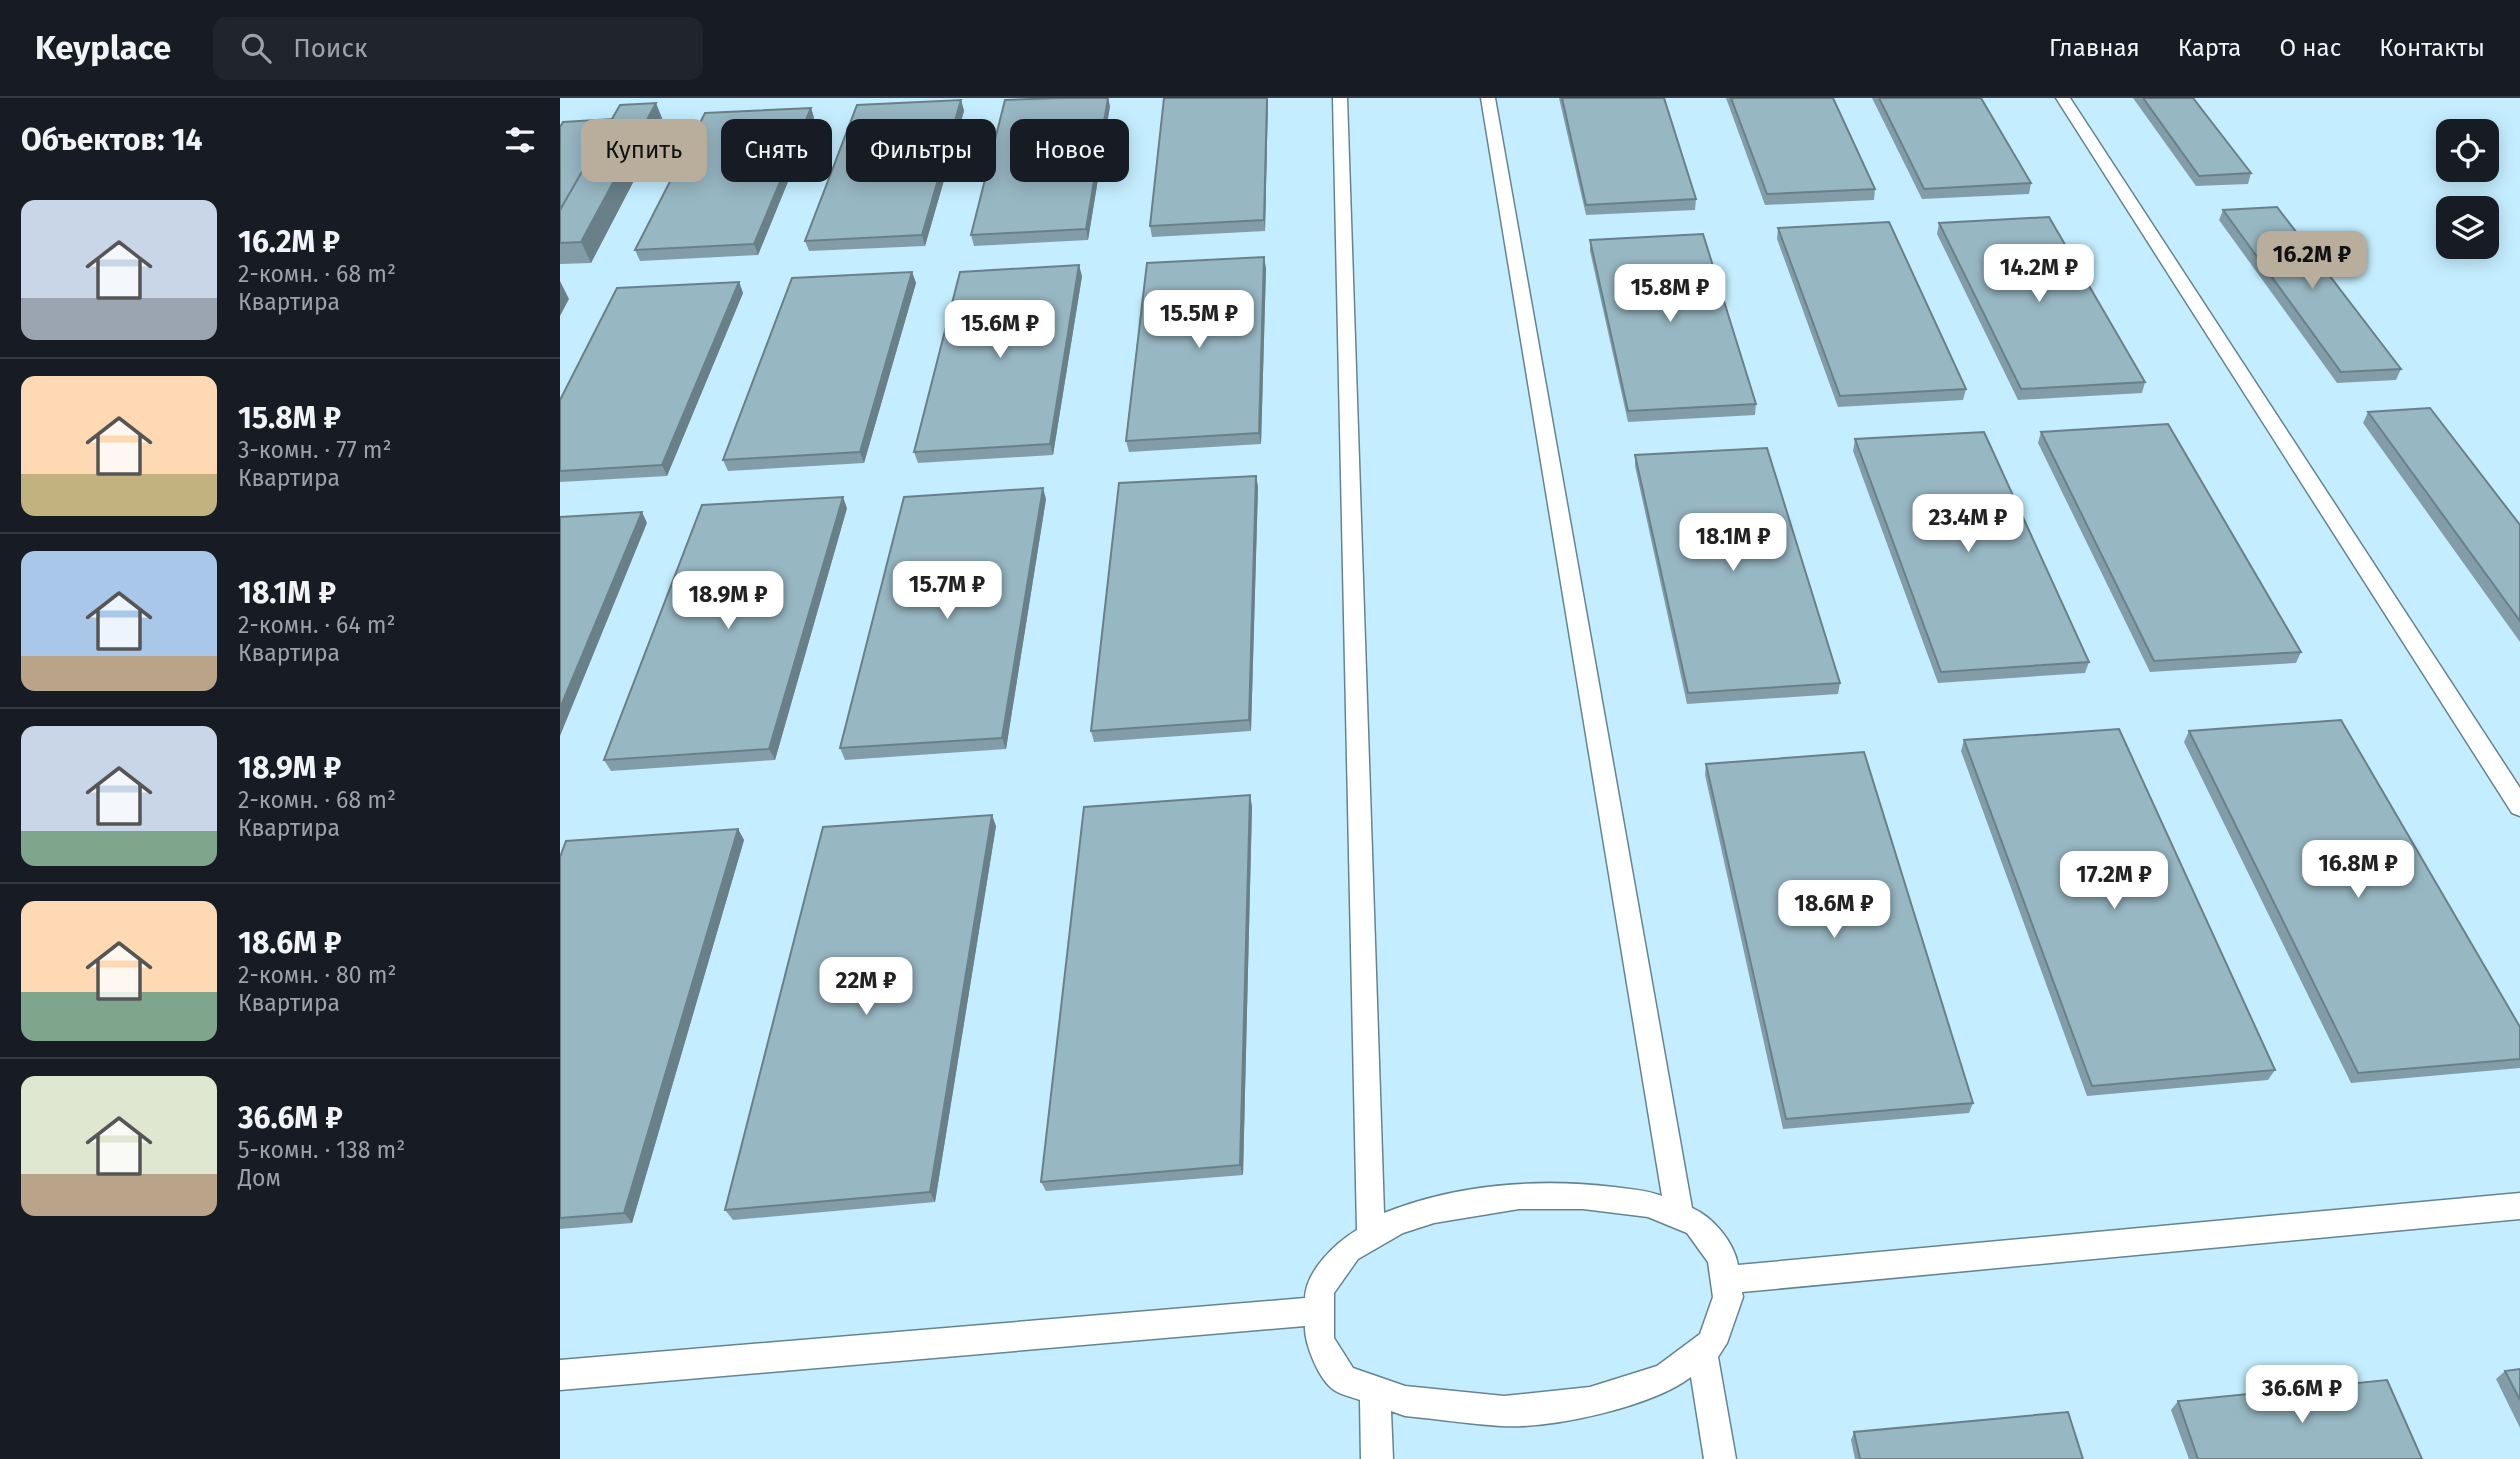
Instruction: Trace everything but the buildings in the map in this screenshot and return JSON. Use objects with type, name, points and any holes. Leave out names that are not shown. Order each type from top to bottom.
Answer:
[{"type":"lane","points":[[1340,98],[1371,1237]]},
{"type":"lane","points":[[1488,98],[1679,1216]]},
{"type":"lane","points":[[2063,98],[2520,807]]},
{"type":"lane","points":[[1519,1196],[1583,1196],[1650,1204],[1679,1216],[1697,1224],[1722,1257],[1728,1297],[1712,1343],[1665,1378],[1590,1402],[1504,1411],[1405,1401],[1343,1379],[1319,1341],[1320,1289],[1348,1250],[1395,1222],[1434,1210],[1519,1196]]},
{"type":"lane","points":[[1726,1280],[2520,1206]]},
{"type":"lane","points":[[560,1376],[1320,1311]]},
{"type":"lane","points":[[1702,1351],[1720,1459]]},
{"type":"lane","points":[[1375,1390],[1377,1459]]},
{"type":"shaded area","points":[[560,98],[2520,98],[2520,1459],[560,1459]]}]
